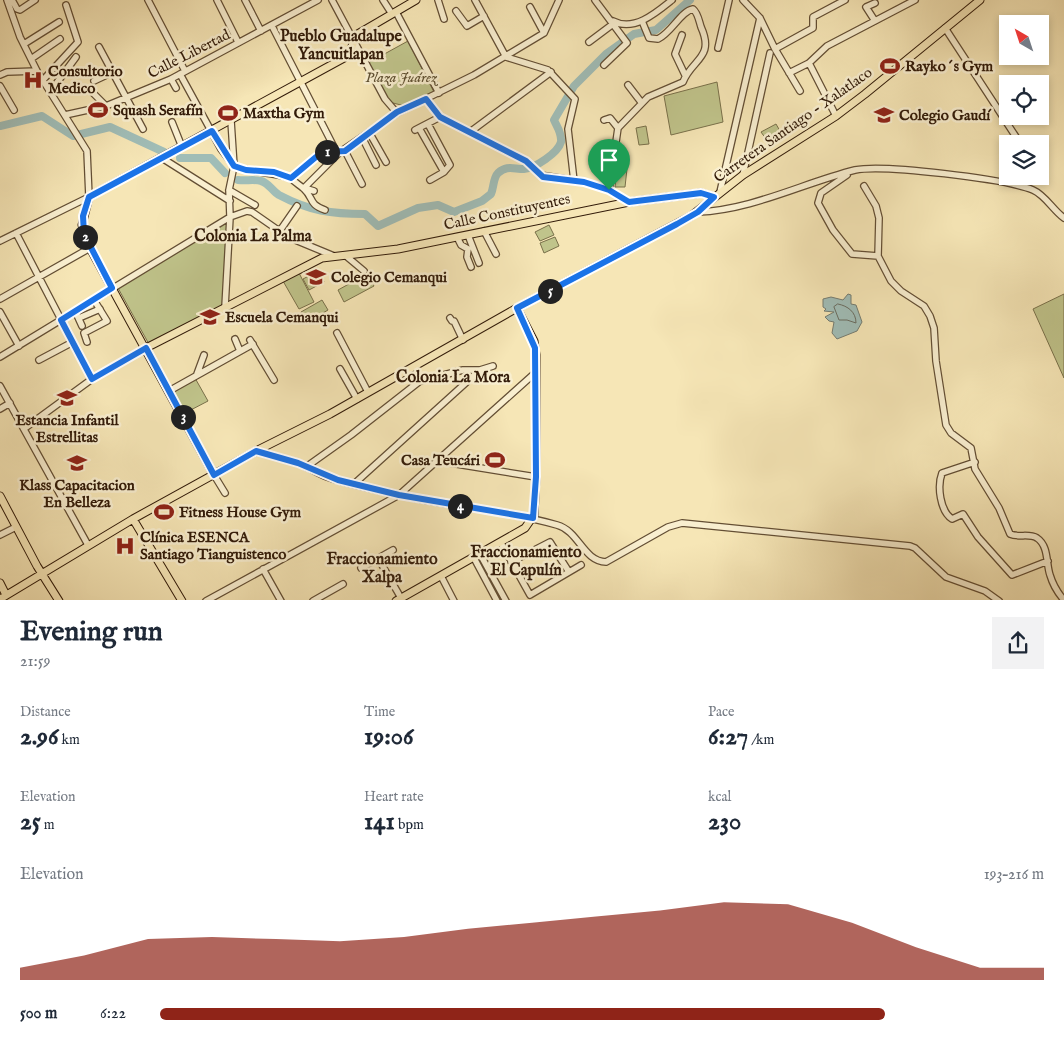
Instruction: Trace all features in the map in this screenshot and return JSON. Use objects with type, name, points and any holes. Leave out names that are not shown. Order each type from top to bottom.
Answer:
[{"type":"main road","points":[[214,475],[90,248],[82,225],[89,197],[232,121],[348,55],[353,38],[416,0]]},
{"type":"main road","name":"Carretera Santiago - Xalatlaco","points":[[3,597],[88,545],[256,451],[357,399],[517,308],[698,212],[743,175],[836,116],[980,0]]},
{"type":"main road","name":"Calle Constituyentes","points":[[146,348],[322,258],[398,249],[629,202],[701,193],[717,195]]},
{"type":"main road","points":[[398,599],[525,528],[533,518],[536,477],[534,341],[517,308]]},
{"type":"main road","points":[[0,496],[59,600]]},
{"type":"main road","points":[[134,519],[182,600]]},
{"type":"main road","points":[[0,583],[3,597]]},
{"type":"street","points":[[0,241],[89,197],[86,151],[74,128],[37,71],[7,0]]},
{"type":"street","points":[[12,0],[17,9],[20,10],[35,0]]},
{"type":"street","points":[[148,0],[212,131],[234,166],[246,170],[274,172],[291,178],[298,186],[314,191]]},
{"type":"street","points":[[217,0],[238,42]]},
{"type":"street","points":[[245,0],[261,32]]},
{"type":"street","name":"Calle Libertad","points":[[65,115],[106,106],[171,79],[318,0]]},
{"type":"street","points":[[332,0],[385,99],[397,112]]},
{"type":"street","points":[[384,0],[394,13],[438,93]]},
{"type":"street","points":[[438,0],[444,19]]},
{"type":"street","points":[[475,0],[506,57],[543,67],[551,72],[575,99],[568,129],[574,181]]},
{"type":"street","points":[[304,188],[340,151],[397,112],[438,93],[506,57],[544,33],[559,0]]},
{"type":"street","points":[[595,0],[627,43],[604,65]]},
{"type":"street","points":[[589,42],[613,23],[642,21],[672,0]]},
{"type":"street","points":[[718,48],[729,0]]},
{"type":"street","points":[[743,0],[760,18],[772,51],[800,91]]},
{"type":"street","points":[[743,175],[772,51],[813,28],[813,17],[845,0]]},
{"type":"street","points":[[789,73],[809,63],[827,46],[915,0]]},
{"type":"street","points":[[875,4],[866,7],[875,21]]},
{"type":"street","points":[[43,80],[78,42],[66,5]]},
{"type":"street","points":[[530,7],[544,33]]},
{"type":"street","points":[[609,190],[618,128],[648,96],[678,86],[684,81],[685,75],[704,54],[707,47],[706,36],[692,8],[686,12],[666,36],[654,40],[648,36],[642,21]]},
{"type":"street","points":[[456,11],[467,26],[484,16]]},
{"type":"street","points":[[717,195],[760,18]]},
{"type":"street","points":[[24,44],[59,22]]},
{"type":"street","points":[[272,26],[299,83],[362,184]]},
{"type":"street","points":[[945,28],[1015,135]]},
{"type":"street","points":[[682,35],[675,54],[685,75]]},
{"type":"street","points":[[31,59],[60,39]]},
{"type":"street","points":[[99,47],[143,130]]},
{"type":"street","points":[[50,92],[76,57]]},
{"type":"street","points":[[809,63],[836,116]]},
{"type":"street","points":[[0,75],[7,72],[37,71]]},
{"type":"street","points":[[94,81],[113,72]]},
{"type":"street","points":[[470,132],[551,72]]},
{"type":"street","points":[[171,79],[176,88]]},
{"type":"street","points":[[628,85],[641,102]]},
{"type":"street","points":[[0,86],[14,110]]},
{"type":"street","points":[[90,90],[106,106]]},
{"type":"street","points":[[426,99],[440,117],[526,161],[538,174],[548,178],[574,181],[609,190],[629,202]]},
{"type":"street","points":[[440,117],[417,129],[444,172]]},
{"type":"street","points":[[604,120],[610,118],[618,128]]},
{"type":"street","points":[[225,307],[230,217],[229,190],[234,166],[232,121]]},
{"type":"street","points":[[172,122],[182,147]]},
{"type":"street","points":[[428,124],[450,165],[444,172],[430,180]]},
{"type":"street","points":[[369,132],[386,162]]},
{"type":"street","points":[[362,137],[376,165]]},
{"type":"street","points":[[291,178],[316,157],[340,151]]},
{"type":"street","points":[[162,158],[230,201]]},
{"type":"street","points":[[698,212],[725,210],[869,168],[924,172],[986,180],[1026,189],[1038,193],[1064,218]]},
{"type":"street","points":[[854,171],[821,193],[818,204],[833,230],[852,254],[878,256]]},
{"type":"street","points":[[864,186],[876,206],[879,218],[878,256],[891,281],[901,291],[924,306],[930,316],[934,328],[936,362],[946,425],[951,433],[971,448],[975,470],[999,508],[1010,534],[1038,538],[1043,545],[1048,561],[1049,574],[1057,592],[1064,600]]},
{"type":"street","points":[[304,188],[313,204],[325,210]]},
{"type":"street","points":[[229,190],[255,205]]},
{"type":"street","points":[[279,232],[297,206]]},
{"type":"street","points":[[0,357],[230,217],[252,212],[279,232],[334,257]]},
{"type":"street","points":[[484,231],[496,254]]},
{"type":"street","points":[[16,234],[71,343],[92,379]]},
{"type":"street","points":[[468,235],[478,263]]},
{"type":"street","points":[[457,237],[461,245],[468,249],[467,257],[472,267]]},
{"type":"street","points":[[0,299],[90,248]]},
{"type":"street","points":[[346,256],[364,271]]},
{"type":"street","points":[[87,342],[84,333],[107,321],[94,300]]},
{"type":"street","points":[[79,318],[100,309]]},
{"type":"street","points":[[75,311],[82,326]]},
{"type":"street","points":[[0,312],[19,346]]},
{"type":"street","points":[[450,318],[452,322],[454,321],[463,340]]},
{"type":"street","points":[[337,333],[368,392]]},
{"type":"street","points":[[235,340],[240,351]]},
{"type":"street","points":[[169,391],[240,351],[252,342],[274,380]]},
{"type":"street","points":[[39,360],[71,343]]},
{"type":"street","points":[[25,428],[92,379],[146,348]]},
{"type":"street","points":[[197,374],[204,355]]},
{"type":"street","points":[[306,467],[351,435],[420,381],[463,370],[480,370],[493,366]]},
{"type":"street","points":[[340,369],[357,399]]},
{"type":"street","points":[[354,484],[480,370]]},
{"type":"street","points":[[206,600],[399,495],[535,373]]},
{"type":"street","points":[[0,386],[25,428],[88,545]]},
{"type":"street","points":[[0,409],[10,403]]},
{"type":"street","points":[[256,451],[354,484],[399,495],[533,518],[566,528],[590,557],[597,561],[606,562],[674,524],[682,523],[910,546],[915,548],[946,577],[985,591],[999,600]]},
{"type":"street","points":[[438,461],[536,477]]},
{"type":"street","points":[[974,462],[942,474],[939,486],[944,512],[952,519],[963,514],[978,537],[1012,575],[1048,561]]},
{"type":"street","points":[[214,475],[225,493]]},
{"type":"street","points":[[0,535],[16,527]]},
{"type":"street","points":[[501,542],[530,595],[581,565]]},
{"type":"street","points":[[511,562],[550,542],[569,572]]},
{"type":"street","points":[[361,568],[393,550]]},
{"type":"street","points":[[477,556],[506,600]]},
{"type":"street","points":[[477,556],[497,600]]},
{"type":"street","points":[[378,558],[398,599]]},
{"type":"street","points":[[263,570],[281,600]]},
{"type":"street","points":[[441,576],[454,600]]},
{"type":"street","points":[[313,600],[343,584]]},
{"type":"street","points":[[490,588],[497,584]]},
{"type":"green space","name":"Plaza Juárez","points":[[408,41],[434,92],[405,106],[389,102],[368,63]]},
{"type":"green space","points":[[717,82],[723,122],[671,135],[664,96]]},
{"type":"green space","points":[[776,124],[780,131],[766,139],[761,132]]},
{"type":"green space","points":[[646,126],[649,144],[639,145],[636,128]]},
{"type":"green space","points":[[627,169],[625,187],[615,187],[617,170]]},
{"type":"green space","points":[[225,223],[228,224],[224,305],[150,346],[118,288]]},
{"type":"green space","points":[[549,225],[554,235],[540,241],[535,232]]},
{"type":"green space","points":[[555,237],[559,246],[544,253],[540,243]]},
{"type":"green space","points":[[318,271],[324,282],[309,290],[303,279]]},
{"type":"green space","points":[[299,273],[314,302],[299,309],[283,281]]},
{"type":"green space","points":[[367,274],[374,286],[344,302],[338,290]]},
{"type":"green space","points":[[1064,294],[1064,378],[1033,309]]},
{"type":"green space","points":[[322,300],[328,310],[306,323],[301,312]]},
{"type":"green space","points":[[195,378],[208,401],[185,413],[173,390]]},
{"type":"water","points":[[848,294],[851,295],[851,304],[856,305],[862,322],[857,331],[837,339],[832,333],[834,322],[829,321],[825,317],[834,312],[824,311],[826,309],[823,307],[823,299],[831,297],[843,300]]},
{"type":"waterway","points":[[238,180],[264,182],[279,195],[311,208],[331,212],[365,214],[378,226],[418,208],[438,205],[454,212],[482,201],[491,194],[495,177],[498,173],[507,168],[529,168],[556,151],[561,142],[561,136],[554,120],[574,86],[606,54],[634,34],[656,30],[690,0]]},
{"type":"waterway","points":[[0,126],[42,116],[73,136],[110,127],[164,152]]},
{"type":"waterway","points":[[180,158],[211,158],[225,173]]},
{"type":"place","name":"Rayko´s Gym","points":[[890,66]]},
{"type":"place","name":"Consultorio Medico","points":[[33,80]]},
{"type":"place","name":"Squash Serafín","points":[[98,110]]},
{"type":"place","name":"Maxtha Gym","points":[[228,113]]},
{"type":"place","name":"Colegio Gaudí","points":[[884,115]]},
{"type":"place","name":"Colegio Cemanqui","points":[[316,277]]},
{"type":"place","name":"Escuela Cemanqui","points":[[210,317]]},
{"type":"place","name":"Estancia Infantil Estrellitas","points":[[67,398]]},
{"type":"place","name":"Casa Teucári","points":[[495,460]]},
{"type":"place","name":"Klass Capacitacion En Belleza","points":[[77,463]]},
{"type":"place","name":"Fitness House Gym","points":[[164,512]]},
{"type":"place","name":"Clínica ESENCA Santiago Tianguistenco","points":[[125,546]]},
{"type":"district","name":"Pueblo Guadalupe Yancuitlapan","points":[[341,46]]},
{"type":"district","name":"Colonia La Palma","points":[[253,237]]},
{"type":"district","name":"Colonia La Mora","points":[[453,378]]},
{"type":"district","name":"Fraccionamiento El Capulín","points":[[526,562]]},
{"type":"district","name":"Fraccionamiento Xalpa","points":[[382,569]]},
{"type":"route","points":[[426,99],[440,117],[526,161],[540,176],[584,182],[609,190],[629,202],[701,193],[714,197],[698,212],[677,224],[517,308],[534,341],[536,355],[536,477],[533,518],[399,495],[338,480],[315,472],[298,463],[256,451],[214,475],[146,348],[92,379],[71,343],[61,320],[112,288],[84,234],[83,216],[89,197],[212,131],[221,149],[234,166],[246,170],[274,172],[291,178],[316,157],[323,153],[345,151],[397,112],[426,99]]}]
